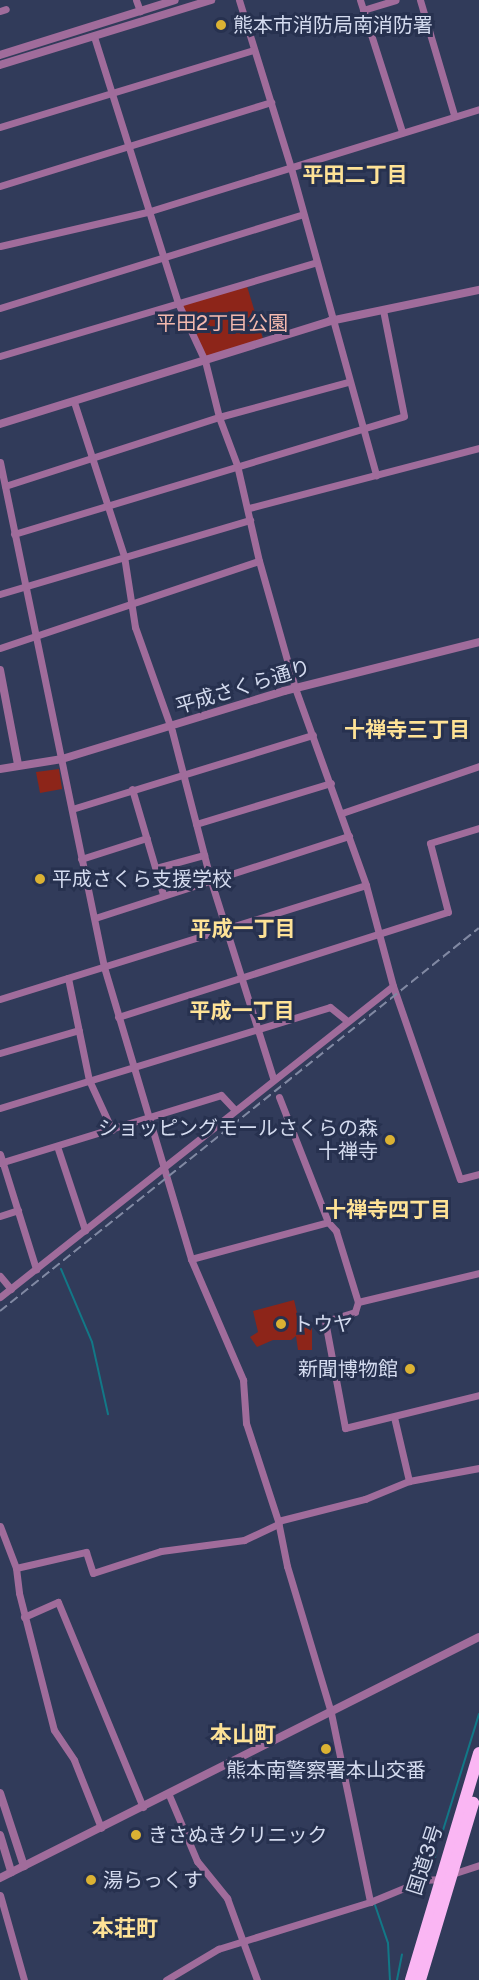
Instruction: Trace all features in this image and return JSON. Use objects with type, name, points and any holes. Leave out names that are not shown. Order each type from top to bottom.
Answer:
[{"type":"highway","name":"国道3号","points":[[411,1980],[438,1882],[479,1753]]},
{"type":"highway","name":"国道3号","points":[[420,1980],[479,1782]]},
{"type":"street","points":[[136,0],[140,11]]},
{"type":"street","points":[[0,55],[175,0]]},
{"type":"street","points":[[0,64],[211,0]]},
{"type":"street","points":[[239,0],[291,168],[330,321],[360,429],[376,475]]},
{"type":"street","points":[[360,0],[402,132]]},
{"type":"street","points":[[363,10],[396,0]]},
{"type":"street","points":[[420,0],[454,115]]},
{"type":"street","points":[[94,36],[147,212],[178,303],[205,362],[219,417],[237,465],[249,508],[259,561],[295,688],[342,813],[366,885],[393,986],[460,1179],[479,1174]]},
{"type":"street","points":[[0,127],[253,50]]},
{"type":"street","points":[[0,186],[271,102]]},
{"type":"street","points":[[0,246],[147,212],[479,109]]},
{"type":"street","points":[[0,308],[303,214]]},
{"type":"street","points":[[0,356],[314,263]]},
{"type":"street","points":[[0,424],[205,362],[330,321],[479,290]]},
{"type":"street","points":[[14,534],[404,416],[383,310]]},
{"type":"street","points":[[5,486],[219,417],[348,382]]},
{"type":"street","points":[[74,402],[124,556],[128,604],[170,726],[210,878],[273,1078]]},
{"type":"street","points":[[249,508],[479,448]]},
{"type":"street","points":[[0,462],[104,967],[191,1259],[243,1380],[246,1422],[279,1522],[287,1566],[331,1713],[370,1902]]},
{"type":"street","points":[[0,594],[250,520]]},
{"type":"street","points":[[0,648],[259,561]]},
{"type":"street","name":"平成さくら通り","points":[[0,769],[18,764],[62,759],[295,688],[479,642]]},
{"type":"street","points":[[0,670],[3,705],[18,764]]},
{"type":"street","points":[[72,809],[313,735]]},
{"type":"street","points":[[342,813],[479,766]]},
{"type":"street","points":[[195,824],[331,783]]},
{"type":"street","points":[[132,789],[163,894]]},
{"type":"street","points":[[118,1017],[448,912],[430,843],[479,828]]},
{"type":"street","points":[[95,918],[210,878],[349,836]]},
{"type":"street","points":[[81,859],[147,837]]},
{"type":"street","points":[[156,868],[204,855]]},
{"type":"street","points":[[0,999],[366,885]]},
{"type":"street","points":[[68,978],[89,1080],[112,1130]]},
{"type":"street","points":[[0,1297],[273,1078],[393,986]]},
{"type":"street","points":[[0,1108],[258,1027],[330,1007],[347,1021]]},
{"type":"street","points":[[0,1053],[79,1030]]},
{"type":"street","points":[[36,1269],[1,1160],[112,1130],[221,1095],[234,1110]]},
{"type":"street","points":[[279,1097],[328,1222],[336,1231],[358,1302],[355,1312],[325,1321],[345,1428],[479,1395]]},
{"type":"street","points":[[57,1146],[85,1230]]},
{"type":"street","points":[[0,1216],[18,1210]]},
{"type":"street","points":[[191,1259],[328,1222]]},
{"type":"street","points":[[358,1302],[479,1273]]},
{"type":"street","points":[[0,1276],[11,1288]]},
{"type":"street","points":[[394,1417],[409,1481]]},
{"type":"street","points":[[16,1568],[86,1552],[93,1573],[161,1551],[244,1540],[279,1522],[365,1499],[409,1481],[479,1468]]},
{"type":"street","points":[[0,1526],[16,1568],[24,1617],[54,1730],[74,1760],[101,1828]]},
{"type":"street","points":[[24,1617],[58,1602],[143,1807]]},
{"type":"street","points":[[0,1878],[169,1795],[479,1637]]},
{"type":"street","points":[[0,1793],[24,1866]]},
{"type":"street","points":[[169,1795],[197,1861],[227,1898],[257,1980]]},
{"type":"street","points":[[0,1835],[11,1872]]},
{"type":"street","points":[[166,1980],[184,1977],[201,1957],[370,1902],[423,1880],[438,1882],[479,1865]]},
{"type":"street","points":[[0,1895],[24,1980]]},
{"type":"green space","name":"平田2丁目公園","points":[[246,283],[264,342],[205,361],[178,303]]},
{"type":"green space","points":[[59,769],[62,789],[40,793],[36,772]]},
{"type":"green space","name":"トウヤ","points":[[294,1300],[299,1321],[312,1327],[312,1350],[298,1350],[296,1336],[291,1340],[273,1340],[257,1347],[250,1337],[258,1332],[253,1311]]},
{"type":"waterway","points":[[61,1269],[92,1342],[108,1414]]},
{"type":"waterway","points":[[440,1840],[479,1714]]},
{"type":"waterway","points":[[429,1875],[437,1850]]},
{"type":"waterway","points":[[375,1905],[388,1943],[390,1980]]},
{"type":"waterway","points":[[397,1980],[402,1954]]},
{"type":"railway","points":[[0,1311],[479,928]]},
{"type":"place","name":"熊本市消防局南消防署","points":[[221,25]]},
{"type":"place","name":"平成さくら支援学校","points":[[40,879]]},
{"type":"place","name":"ショッピングモールさくらの森 十禅寺","points":[[390,1140]]},
{"type":"place","name":"トウヤ","points":[[281,1324]]},
{"type":"place","name":"新聞博物館","points":[[410,1369]]},
{"type":"place","name":"熊本南警察署本山交番","points":[[326,1749]]},
{"type":"place","name":"きさぬきクリニック","points":[[136,1835]]},
{"type":"place","name":"湯らっくす","points":[[91,1880]]},
{"type":"district","name":"平田二丁目","points":[[355,175]]},
{"type":"district","name":"十禅寺三丁目","points":[[407,730]]},
{"type":"district","name":"平成一丁目","points":[[243,929]]},
{"type":"district","name":"平成一丁目","points":[[242,1011]]},
{"type":"district","name":"十禅寺四丁目","points":[[388,1210]]},
{"type":"district","name":"本山町","points":[[243,1735]]},
{"type":"district","name":"本荘町","points":[[125,1929]]}]
